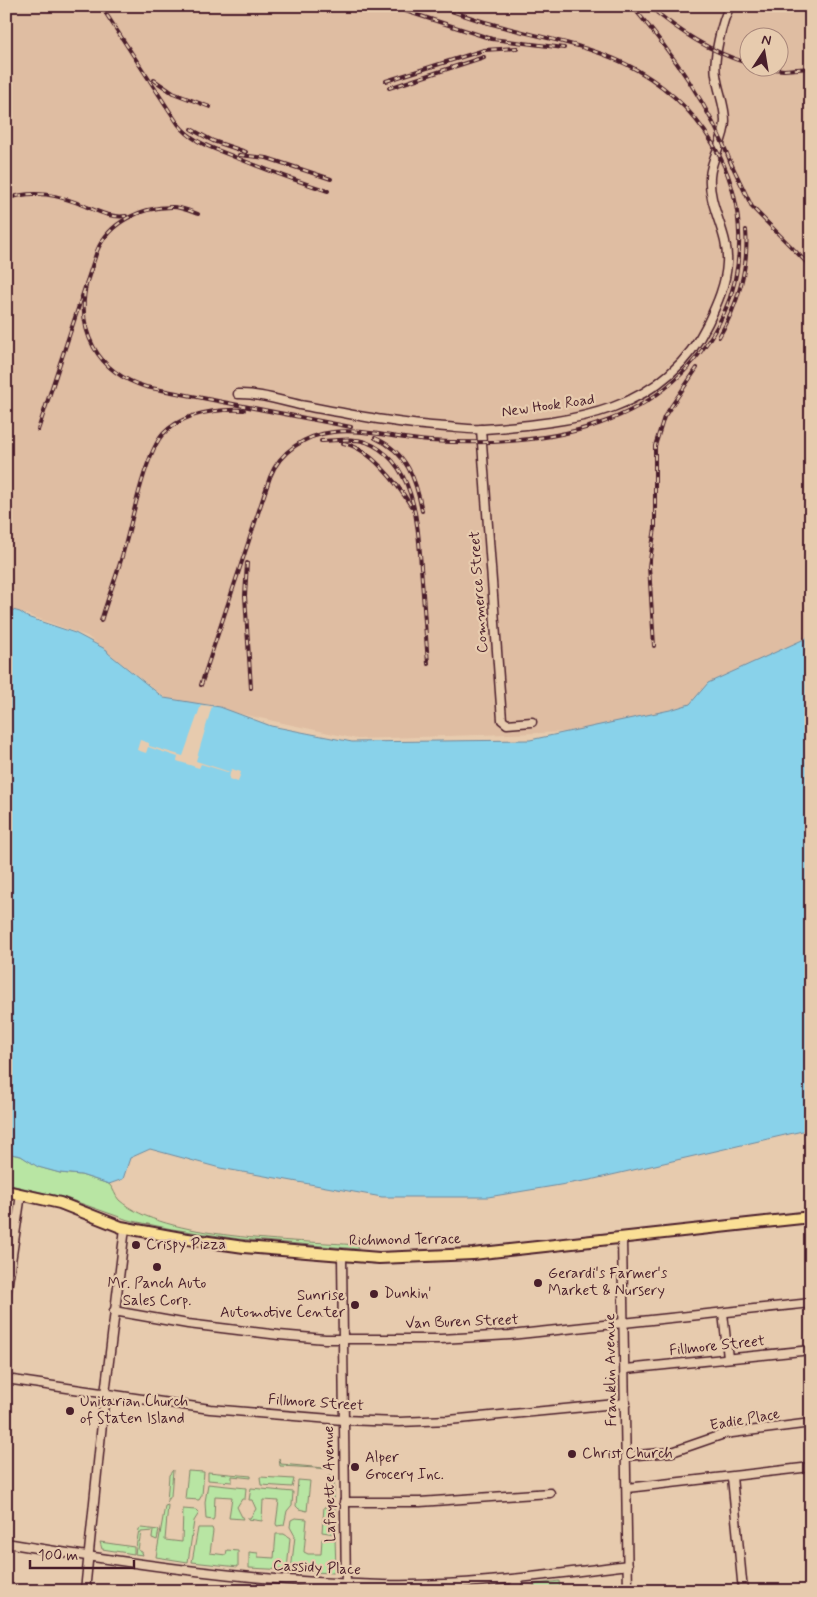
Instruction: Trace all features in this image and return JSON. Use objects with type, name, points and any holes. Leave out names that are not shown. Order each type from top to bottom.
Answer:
[{"type":"main road","name":"Richmond Terrace","points":[[6,1191],[60,1203],[125,1228],[222,1245],[342,1257],[445,1256],[811,1217]]},
{"type":"street","name":"New Hook Road","points":[[238,394],[390,422],[481,429],[579,418],[603,413],[626,404],[643,394],[676,368],[701,336],[720,298],[727,262],[724,232],[713,203],[710,178],[712,160],[725,127],[725,112],[715,73],[725,14],[730,6]]},
{"type":"street","name":"Commerce Street","points":[[481,429],[502,720],[507,724],[532,722]]},
{"type":"street","points":[[6,1296],[21,1194]]},
{"type":"street","points":[[85,1591],[114,1311],[125,1228]]},
{"type":"street","name":"Franklin Avenue","points":[[622,1238],[626,1369],[628,1591]]},
{"type":"street","name":"Lafayette Avenue","points":[[342,1257],[346,1587]]},
{"type":"street","name":"Van Buren Street","points":[[114,1311],[239,1331],[324,1339],[441,1339],[624,1324],[811,1303]]},
{"type":"street","points":[[723,1313],[728,1358]]},
{"type":"street","name":"Fillmore Street","points":[[626,1369],[811,1350]]},
{"type":"street","name":"Fillmore Street","points":[[6,1379],[210,1409],[343,1420],[399,1422],[449,1420],[626,1403]]},
{"type":"street","name":"Eadie Place","points":[[626,1456],[672,1452],[724,1434],[811,1423]]},
{"type":"street","points":[[627,1488],[811,1467]]},
{"type":"street","points":[[732,1477],[744,1591]]},
{"type":"street","points":[[344,1502],[420,1502],[550,1493]]},
{"type":"street","name":"Cassidy Place","points":[[6,1543],[206,1574],[346,1587],[520,1579],[628,1565]]},
{"type":"street","points":[[511,1591],[520,1579]]},
{"type":"shaded area","points":[[6,6],[811,6],[811,636],[708,683],[690,704],[596,731],[357,739],[166,698],[87,636],[6,607]]},
{"type":"green space","points":[[6,1153],[21,1156],[39,1167],[60,1173],[81,1175],[109,1184],[119,1200],[140,1213],[167,1223],[232,1236],[357,1245],[359,1249],[239,1239],[128,1220],[63,1197],[6,1184]]},
{"type":"green space","points":[[279,1458],[281,1464],[334,1469],[280,1466]]},
{"type":"green space","points":[[173,1470],[171,1496],[167,1502],[169,1475]]},
{"type":"green space","points":[[188,1471],[204,1472],[202,1495],[199,1500],[185,1499]]},
{"type":"green space","points":[[208,1472],[251,1476],[251,1478],[232,1476],[232,1482],[208,1480]]},
{"type":"green space","points":[[328,1476],[334,1476],[334,1498],[325,1497]]},
{"type":"green space","points":[[260,1477],[294,1479],[292,1487],[261,1485]]},
{"type":"green space","points":[[298,1480],[310,1481],[307,1511],[296,1506]]},
{"type":"green space","points":[[208,1484],[246,1488],[245,1499],[242,1499],[237,1507],[243,1519],[229,1518],[232,1497],[215,1496],[214,1518],[213,1520],[206,1519],[205,1502]]},
{"type":"green space","points":[[251,1488],[293,1492],[292,1505],[287,1511],[284,1525],[277,1526],[276,1524],[279,1501],[263,1500],[262,1521],[247,1518],[250,1518],[256,1509],[252,1500],[249,1500]]},
{"type":"green space","points":[[168,1505],[165,1540],[182,1542],[183,1509],[196,1510],[199,1513],[194,1521],[188,1562],[156,1557],[165,1506]]},
{"type":"green space","points":[[324,1507],[335,1507],[335,1534],[322,1532]]},
{"type":"green space","points":[[295,1518],[307,1519],[304,1552],[308,1554],[321,1554],[322,1539],[335,1537],[336,1571],[333,1573],[291,1571],[295,1536],[290,1527],[291,1520]]},
{"type":"green space","points":[[198,1528],[212,1528],[210,1553],[226,1555],[227,1550],[238,1551],[238,1567],[192,1562]]},
{"type":"green space","points":[[139,1529],[159,1530],[157,1540],[152,1538],[153,1531],[141,1532],[138,1550],[143,1555],[135,1554]]},
{"type":"green space","points":[[276,1534],[284,1534],[290,1538],[287,1570],[249,1568],[249,1552],[258,1553],[258,1557],[274,1558]]},
{"type":"green space","points":[[100,1542],[134,1547],[134,1554],[102,1549]]},
{"type":"green space","points":[[559,1581],[560,1591],[526,1590],[537,1584]]},
{"type":"water","points":[[6,608],[75,633],[107,650],[108,653],[164,698],[220,707],[271,726],[352,742],[530,740],[670,710],[690,704],[708,683],[811,636],[811,1129],[590,1180],[488,1197],[382,1197],[220,1168],[150,1149],[130,1158],[123,1179],[109,1184],[81,1175],[60,1173],[38,1167],[21,1156],[6,1153]]},
{"type":"pier","points":[[201,705],[212,706],[196,761],[230,772],[232,769],[241,772],[238,782],[229,779],[230,773],[201,764],[199,768],[177,761],[178,757],[148,747],[146,753],[137,750],[140,740],[149,743],[149,746],[183,756]]},
{"type":"railway","points":[[101,6],[184,131],[205,145],[328,191]]},
{"type":"railway","points":[[390,6],[492,39],[564,48]]},
{"type":"railway","points":[[201,685],[270,477],[280,459],[295,446],[313,437],[344,431],[418,440],[473,442],[517,440],[559,435],[599,424],[636,407],[670,384],[699,354],[723,315],[730,296],[736,276],[739,236],[738,215],[734,195],[720,157],[704,130],[685,107],[650,78],[604,55],[568,43],[481,21],[438,6]]},
{"type":"railway","points":[[632,6],[676,62],[702,102],[732,166]]},
{"type":"railway","points":[[649,6],[696,40],[722,54],[740,61]]},
{"type":"railway","points":[[386,81],[484,50],[517,48]]},
{"type":"railway","points":[[389,88],[484,57]]},
{"type":"railway","points":[[790,70],[811,68]]},
{"type":"railway","points":[[154,80],[173,93],[210,107]]},
{"type":"railway","points":[[191,129],[213,141],[246,152]]},
{"type":"railway","points":[[239,155],[267,158],[331,179]]},
{"type":"railway","points":[[730,161],[752,207],[811,267]]},
{"type":"railway","points":[[6,199],[26,194],[56,196],[105,214],[126,216]]},
{"type":"railway","points":[[38,430],[97,251],[102,241],[118,224],[138,213],[175,207],[198,214]]},
{"type":"railway","points":[[719,337],[732,312],[741,285],[746,258],[746,230]]},
{"type":"railway","points":[[87,281],[84,299],[84,317],[87,333],[103,360],[114,371],[129,380],[146,387],[351,427]]},
{"type":"railway","points":[[654,646],[649,566],[655,528],[655,446],[664,417],[697,368]]},
{"type":"railway","points":[[101,621],[122,558],[145,472],[156,444],[171,427],[190,417],[222,410],[244,410]]},
{"type":"railway","points":[[375,438],[395,451],[408,468],[417,488],[422,511]]},
{"type":"railway","points":[[321,441],[349,439],[366,442],[383,452],[397,466],[406,482],[412,501],[419,542],[428,664]]},
{"type":"railway","points":[[343,443],[353,446],[373,459],[390,477],[411,506]]},
{"type":"railway","points":[[247,563],[245,596],[251,688]]},
{"type":"place","name":"Crispy Pizza","points":[[136,1245]]},
{"type":"place","name":"Mr. Panch Auto Sales Corp.","points":[[157,1267]]},
{"type":"place","name":"Gerardi's Farmer's Market & Nursery","points":[[538,1283]]},
{"type":"place","name":"Dunkin'","points":[[374,1294]]},
{"type":"place","name":"Sunrise Automotive Center","points":[[355,1305]]},
{"type":"place","name":"Unitarian Church of Staten Island","points":[[70,1411]]},
{"type":"place","name":"Christ Church","points":[[572,1454]]},
{"type":"place","name":"Alper Grocery Inc.","points":[[355,1467]]}]
